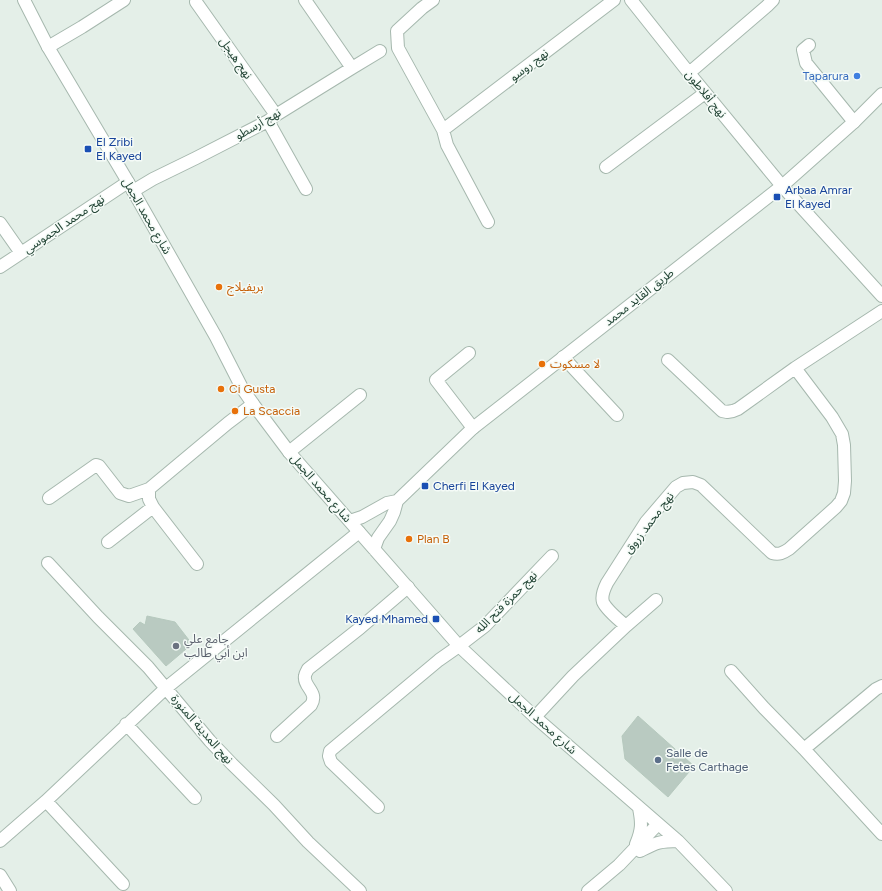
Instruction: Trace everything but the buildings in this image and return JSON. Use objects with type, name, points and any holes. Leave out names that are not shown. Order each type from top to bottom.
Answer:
[{"type":"street","name":"شارع محمد الجمل","points":[[24,0],[48,47],[130,186],[216,337],[242,388],[289,452],[459,646],[535,717],[678,841],[726,891]]},
{"type":"street","points":[[48,47],[124,0]]},
{"type":"street","points":[[305,0],[352,68]]},
{"type":"street","points":[[433,0],[397,31],[398,48],[443,130],[447,145],[488,222]]},
{"type":"street","name":"نهج روسو","points":[[443,130],[614,0]]},
{"type":"street","name":"نهج أفلاطون","points":[[631,0],[782,186],[882,296]]},
{"type":"street","points":[[689,73],[773,0]]},
{"type":"street","name":"نهج هيجل","points":[[196,2],[272,118],[306,189]]},
{"type":"street","points":[[809,45],[803,50],[806,63],[854,122]]},
{"type":"street","name":"نهج أرسطو","points":[[130,186],[154,179],[272,118],[380,51]]},
{"type":"street","points":[[606,167],[705,93]]},
{"type":"street","name":"طريق القايد محمد","points":[[374,549],[378,538],[390,521],[397,501],[473,428],[782,186],[854,122],[882,94]]},
{"type":"street","name":"نهج محمد الجموسي","points":[[0,267],[130,186]]},
{"type":"street","points":[[0,223],[22,253]]},
{"type":"street","points":[[668,360],[722,411],[733,411],[747,404],[795,368],[882,311]]},
{"type":"street","points":[[469,353],[436,380],[473,428]]},
{"type":"street","points":[[563,357],[617,415]]},
{"type":"street","name":"نهج محمد زروق","points":[[626,626],[609,610],[603,602],[603,591],[646,522],[676,488],[683,483],[693,482],[701,485],[772,553],[778,554],[789,549],[841,501],[844,493],[845,480],[844,445],[842,434],[832,417],[795,368]]},
{"type":"street","points":[[289,452],[360,396]]},
{"type":"street","points":[[49,498],[96,465],[99,466],[120,493],[129,496],[149,489],[253,404]]},
{"type":"street","points":[[149,489],[149,499],[153,507],[197,564]]},
{"type":"street","name":"طريق القايد محمد","points":[[350,521],[387,503],[397,501]]},
{"type":"street","points":[[108,542],[153,507]]},
{"type":"street","points":[[0,841],[46,801],[126,724],[166,688],[359,532]]},
{"type":"street","name":"نهج حمزة فتح الله","points":[[378,807],[331,762],[329,756],[330,751],[439,660],[485,626],[552,556]]},
{"type":"street","name":"نهج المدينة المنورة","points":[[48,563],[98,617],[148,667],[232,764],[274,805],[308,842],[360,891]]},
{"type":"street","points":[[277,736],[311,705],[313,701],[313,694],[305,680],[305,675],[308,669],[408,588]]},
{"type":"street","points":[[535,717],[573,676],[656,600]]},
{"type":"street","points":[[731,671],[882,834]]},
{"type":"street","points":[[804,749],[876,689],[882,686]]},
{"type":"street","points":[[126,724],[195,798]]},
{"type":"street","points":[[46,801],[123,884]]},
{"type":"street","points":[[637,850],[641,833],[639,808]]},
{"type":"street","points":[[588,891],[637,850],[661,826]]},
{"type":"street","points":[[637,850],[664,841],[678,841]]},
{"type":"street","points":[[0,875],[10,891]]},
{"type":"place","name":"Taparura","points":[[857,76]]},
{"type":"place","name":"El Zribi El Kayed","points":[[88,149]]},
{"type":"place","name":"Arbaa Amrar El Kayed","points":[[777,197]]},
{"type":"place","name":"بريفيلاج","points":[[219,287]]},
{"type":"place","name":"لا مسكوت","points":[[542,364]]},
{"type":"place","name":"Ci Gusta","points":[[221,389]]},
{"type":"place","name":"La Scaccia","points":[[235,411]]},
{"type":"place","name":"Cherfi El Kayed","points":[[425,486]]},
{"type":"place","name":"Plan B","points":[[409,539]]},
{"type":"place","name":"Kayed Mhamed","points":[[436,619]]},
{"type":"place","name":"جامع علي ابن أبي طالب","points":[[176,646]]},
{"type":"place","name":"Salle de Fetes Carthage","points":[[658,760]]}]
